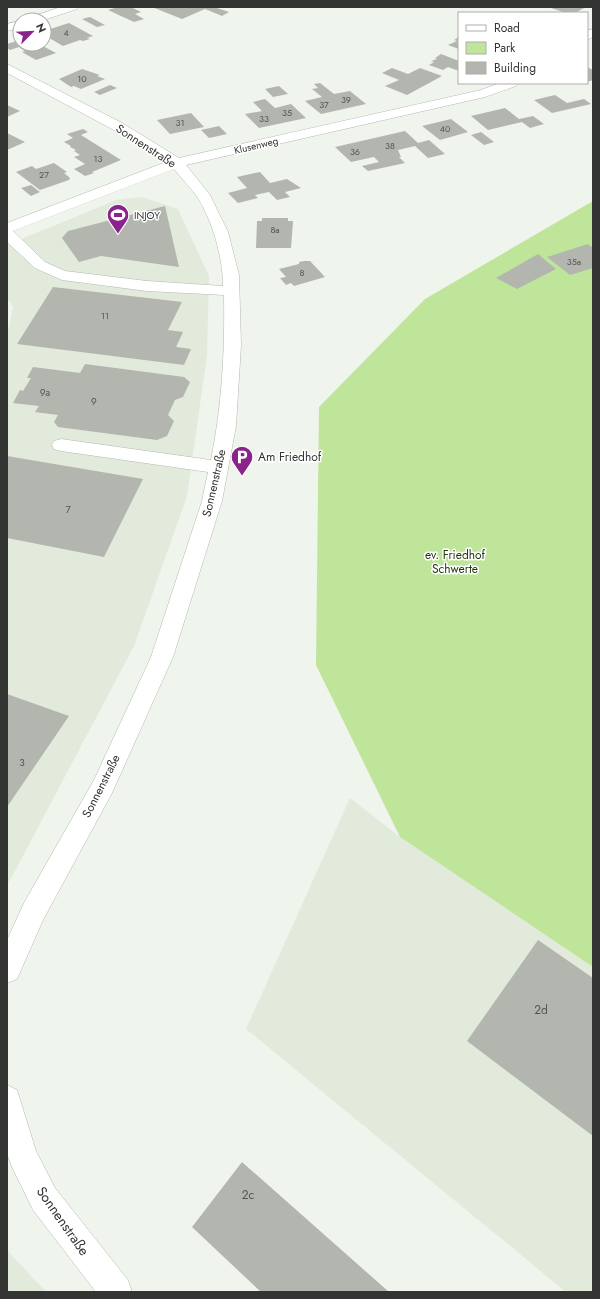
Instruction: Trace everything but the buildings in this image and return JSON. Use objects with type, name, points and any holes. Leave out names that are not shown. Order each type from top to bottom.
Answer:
[{"type":"street","points":[[52,14],[73,7]]},
{"type":"street","name":"Sonnenstraße","points":[[7,68],[117,126],[176,163],[202,195],[221,232],[231,274],[233,346],[227,426],[212,501],[162,657],[103,786],[33,912],[7,970]]},
{"type":"street","name":"Klusenweg","points":[[7,228],[176,163],[484,93],[509,84]]},
{"type":"street","points":[[7,234],[40,265],[62,274],[147,286],[232,291]]},
{"type":"street","points":[[61,445],[219,467]]},
{"type":"street","name":"Sonnenstraße","points":[[7,1100],[9,1113],[23,1156],[44,1199],[116,1292]]},
{"type":"shaded area","points":[[142,197],[178,209],[209,276],[207,355],[187,496],[134,646],[7,886],[7,336],[13,307],[7,298],[7,245],[116,200]]},
{"type":"shaded area","points":[[350,798],[400,837],[593,967],[593,1292],[566,1292],[246,1029]]},
{"type":"shaded area","points":[[7,1250],[46,1292],[7,1292]]},
{"type":"green space","name":"ev. Friedhof Schwerte","points":[[593,201],[593,967],[400,837],[316,665],[319,407],[425,299]]},
{"type":"place","name":"INJOY","points":[[118,234]]},
{"type":"place","name":"Am Friedhof","points":[[242,476]]}]
